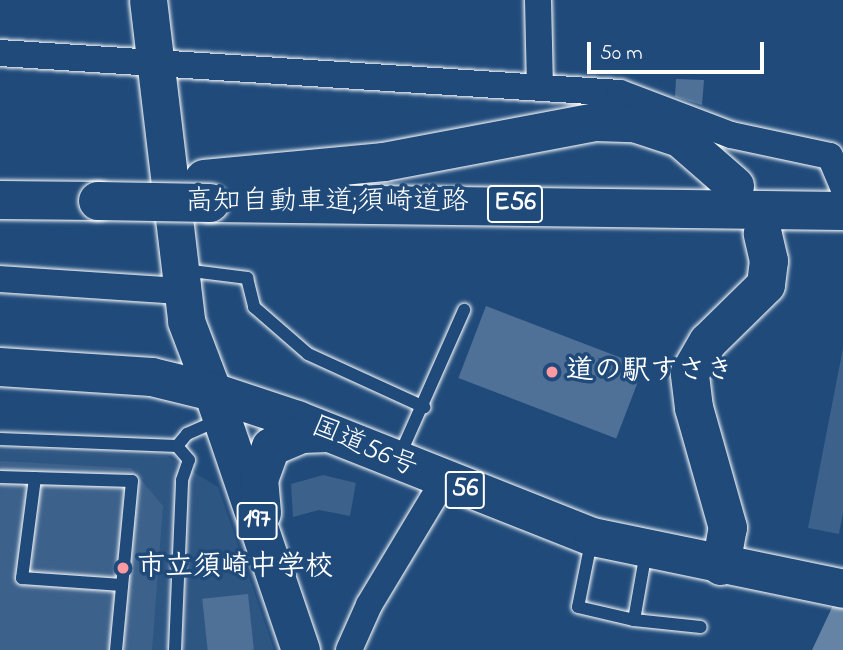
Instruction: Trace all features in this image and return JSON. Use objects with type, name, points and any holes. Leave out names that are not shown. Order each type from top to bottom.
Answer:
[{"type":"highway","points":[[0,191],[207,191],[596,122],[634,123],[680,138],[736,186]]},
{"type":"highway","points":[[0,200],[98,191]]},
{"type":"highway","name":"高知自動車道;須崎道路","points":[[207,191],[836,203]]},
{"type":"highway","points":[[722,566],[728,528],[694,408],[690,373],[708,342],[766,285],[769,261],[763,234]]},
{"type":"highway","name":"国道56号","points":[[0,368],[152,377],[217,405],[328,433],[443,482],[593,537],[646,551],[843,589]]},
{"type":"highway","name":"197","points":[[217,405],[274,566],[300,650]]},
{"type":"highway","points":[[274,566],[259,497],[261,467],[278,442],[328,433]]},
{"type":"main road","points":[[148,0],[186,321],[217,405]]},
{"type":"street","points":[[538,0],[540,87]]},
{"type":"street","points":[[0,53],[620,93],[731,135],[830,156],[836,203]]},
{"type":"street","points":[[0,279],[181,281]]},
{"type":"street","points":[[349,650],[369,605],[443,482]]},
{"type":"lane","points":[[181,281],[247,278],[254,307],[308,354],[424,407]]},
{"type":"lane","points":[[397,461],[424,407],[464,310]]},
{"type":"lane","points":[[177,446],[217,405]]},
{"type":"lane","points":[[0,439],[177,446],[189,460],[182,480],[175,650]]},
{"type":"lane","points":[[0,477],[132,481],[116,650]]},
{"type":"lane","points":[[35,478],[22,578],[122,585]]},
{"type":"lane","points":[[593,537],[578,607],[634,620],[701,626]]},
{"type":"lane","points":[[634,620],[646,551]]},
{"type":"shaded area","points":[[843,348],[843,513],[839,534],[808,528]]},
{"type":"shaded area","name":"市立須崎中学校","points":[[0,450],[167,456],[218,487],[274,650],[0,650]]},
{"type":"shaded area","name":"市立須崎中学校","points":[[0,461],[131,468],[163,506],[152,650],[0,650]]},
{"type":"shaded area","points":[[323,475],[356,483],[350,516],[319,510],[293,517],[291,484]]},
{"type":"shaded area","points":[[843,584],[843,650],[812,650]]},
{"type":"building","points":[[676,79],[704,80],[702,105],[675,97]]},
{"type":"building","name":"道の駅すさき","points":[[486,306],[644,367],[616,438],[458,378]]},
{"type":"building","points":[[248,594],[254,650],[208,650],[202,599]]},
{"type":"place","name":"道の駅すさき","points":[[552,372]]},
{"type":"place","name":"市立須崎中学校","points":[[123,568]]}]
